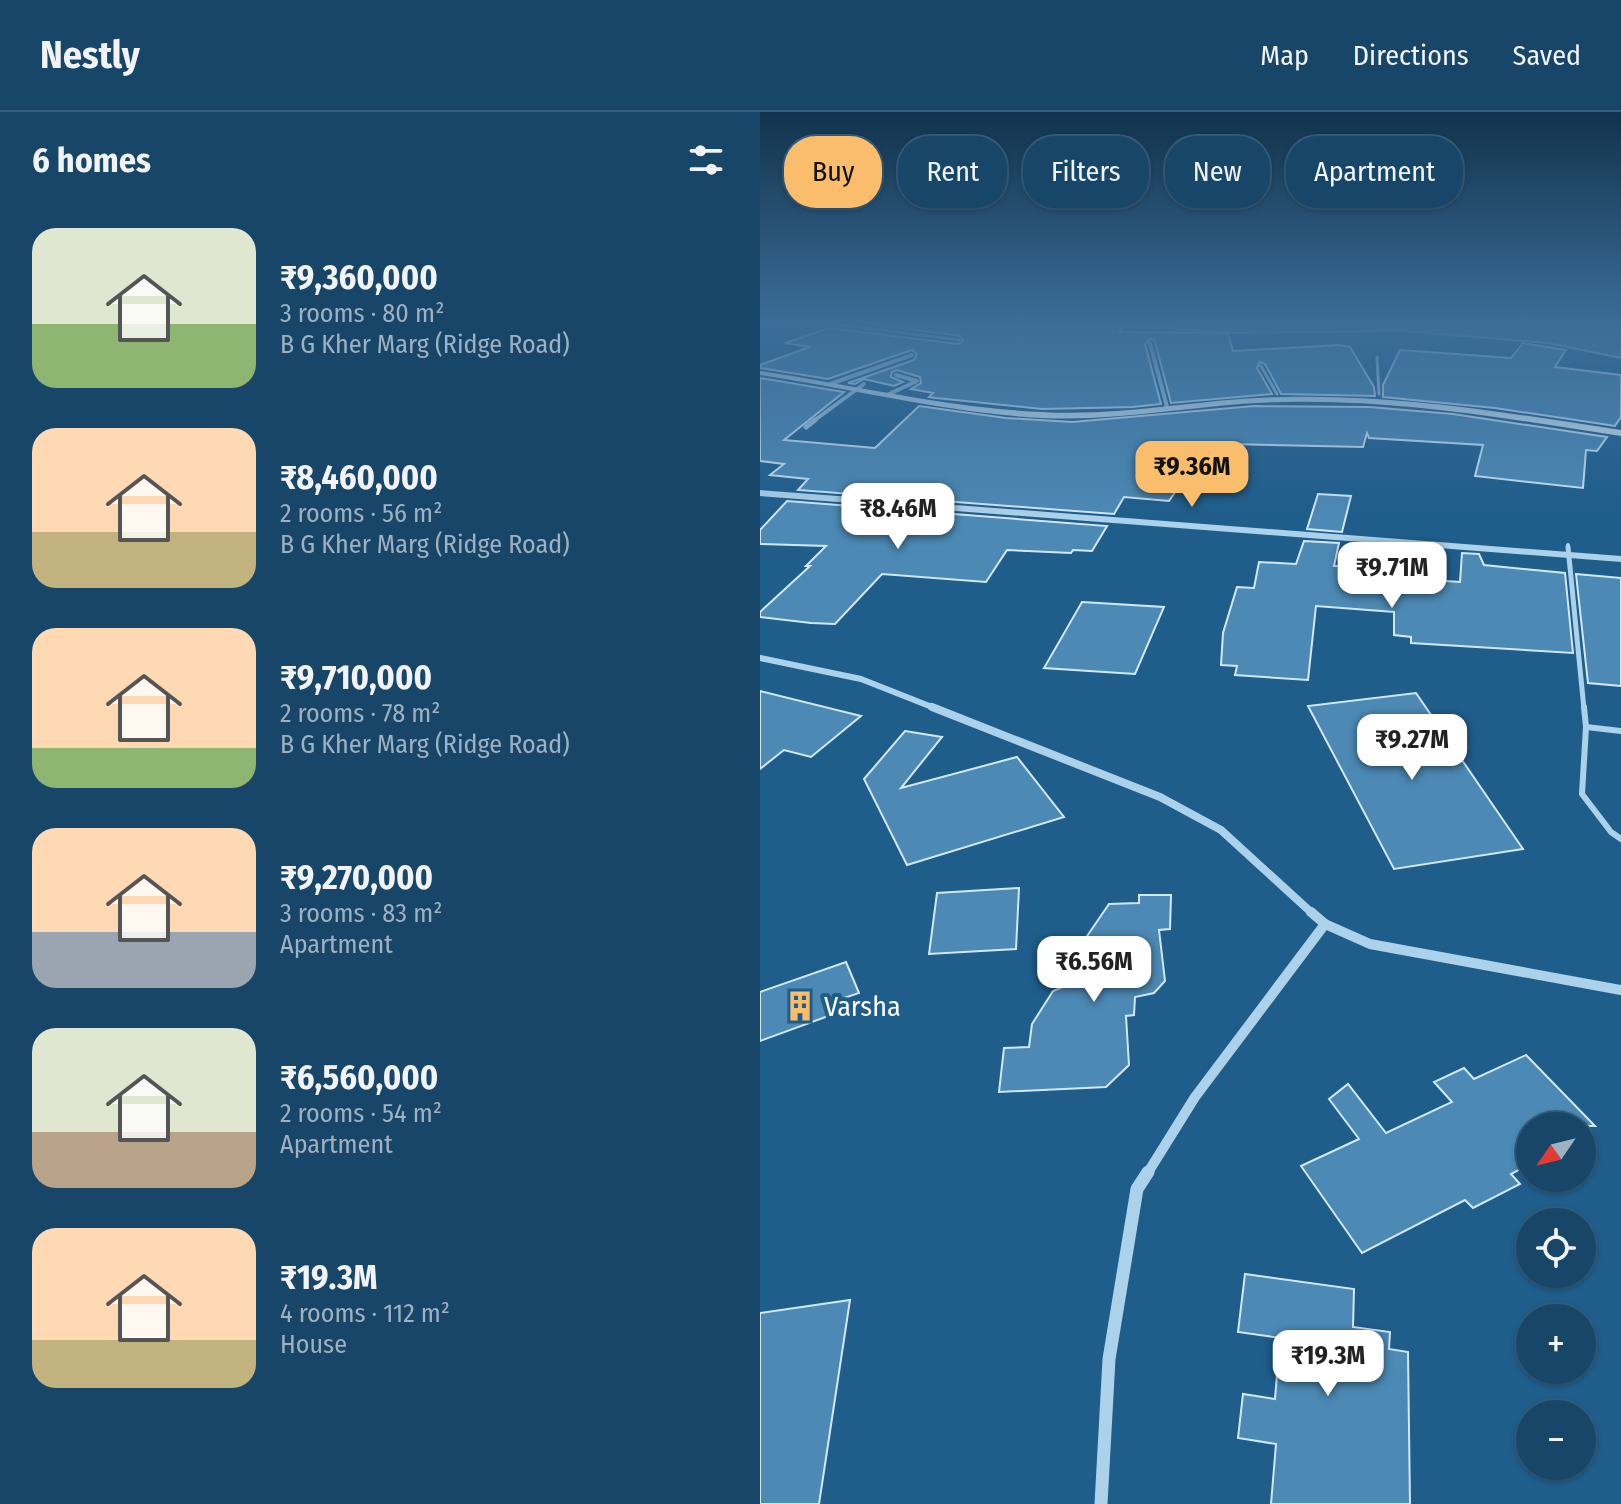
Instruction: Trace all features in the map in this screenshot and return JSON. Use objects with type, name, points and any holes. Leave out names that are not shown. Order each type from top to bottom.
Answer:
[{"type":"main road","points":[[864,387],[887,395],[973,409],[1046,415],[1279,396],[1428,398],[1621,426]]},
{"type":"main road","points":[[870,387],[974,403],[1061,408],[1166,405]]},
{"type":"main road","points":[[1379,398],[1621,433]]},
{"type":"street","points":[[806,427],[860,387]]},
{"type":"street","points":[[887,395],[907,387]]},
{"type":"street","points":[[1161,387],[1166,405]]},
{"type":"street","points":[[760,484],[1569,549],[1621,559]]},
{"type":"street","points":[[760,493],[1569,549],[1621,550]]},
{"type":"street","points":[[760,658],[861,679],[1160,797],[1221,830],[1325,924],[1370,944],[1621,990]]},
{"type":"street","points":[[1101,1504],[1109,1359],[1137,1189],[1195,1097],[1325,924]]},
{"type":"lane","points":[[1274,387],[1279,396]]},
{"type":"lane","points":[[1378,387],[1379,398]]},
{"type":"lane","points":[[1569,549],[1586,727],[1582,794],[1611,832],[1621,839]]},
{"type":"lane","points":[[1586,727],[1621,731]]},
{"type":"building","points":[[760,387],[814,387],[844,392],[784,440],[875,448],[919,406],[1006,418],[1072,422],[1254,406],[1369,407],[1453,414],[1607,437],[1597,451],[1586,450],[1583,488],[1475,476],[1483,445],[1369,438],[1367,433],[1363,447],[1187,443],[1185,478],[1169,501],[1124,497],[1114,514],[798,490],[808,479],[770,475],[784,464],[760,461]]},
{"type":"building","points":[[1156,387],[1161,404],[1042,409],[929,397],[933,393],[911,389]]},
{"type":"building","points":[[1167,387],[1268,387],[1272,394],[1171,403]]},
{"type":"building","points":[[1277,387],[1374,387],[1375,396],[1281,394]]},
{"type":"building","points":[[1383,387],[1621,387],[1621,417],[1615,426],[1495,408],[1383,397]]},
{"type":"building","points":[[1318,494],[1351,496],[1342,532],[1307,529]]},
{"type":"building","points":[[787,501],[1107,526],[1092,551],[1007,550],[986,582],[882,574],[835,624],[811,623],[760,617],[760,612],[810,566],[806,566],[826,546],[760,544],[760,530]]},
{"type":"building","points":[[1304,541],[1339,543],[1334,566],[1342,566],[1342,574],[1460,582],[1462,553],[1479,554],[1484,565],[1565,573],[1573,653],[1411,643],[1411,637],[1394,635],[1394,612],[1316,606],[1308,680],[1235,675],[1237,666],[1221,665],[1223,633],[1237,587],[1254,588],[1259,562],[1296,564]]},
{"type":"building","points":[[1576,574],[1621,578],[1621,686],[1588,683]]},
{"type":"building","points":[[1082,602],[1164,607],[1135,674],[1044,668]]},
{"type":"building","points":[[760,691],[861,716],[811,757],[784,750],[760,769]]},
{"type":"building","points":[[1416,693],[1523,849],[1394,869],[1308,706]]},
{"type":"building","points":[[905,731],[942,737],[901,788],[1017,757],[1064,817],[907,865],[864,779]]},
{"type":"building","points":[[1019,888],[1016,949],[929,954],[937,893]]},
{"type":"building","points":[[1139,895],[1171,895],[1170,929],[1159,930],[1165,981],[1154,993],[1135,997],[1134,1015],[1126,1016],[1129,1065],[1106,1087],[999,1092],[1004,1048],[1029,1047],[1032,1024],[1053,991],[1068,985],[1070,962],[1079,961],[1086,944],[1081,945],[1109,904],[1139,903]]},
{"type":"building","name":"Varsha","points":[[846,962],[859,993],[838,1000],[842,1011],[760,1041],[760,992]]},
{"type":"building","points":[[1526,1055],[1581,1112],[1516,1112],[1516,1171],[1511,1174],[1516,1180],[1516,1186],[1473,1208],[1465,1200],[1362,1253],[1301,1166],[1359,1139],[1329,1099],[1348,1084],[1386,1133],[1452,1102],[1434,1082],[1464,1068],[1474,1079]]},
{"type":"building","points":[[1245,1274],[1354,1289],[1353,1327],[1390,1332],[1389,1349],[1408,1352],[1410,1504],[1271,1504],[1276,1444],[1238,1438],[1243,1394],[1275,1399],[1280,1338],[1238,1332]]},
{"type":"building","points":[[850,1300],[819,1504],[760,1504],[760,1313]]},
{"type":"place","name":"Varsha","points":[[800,1006]]}]
